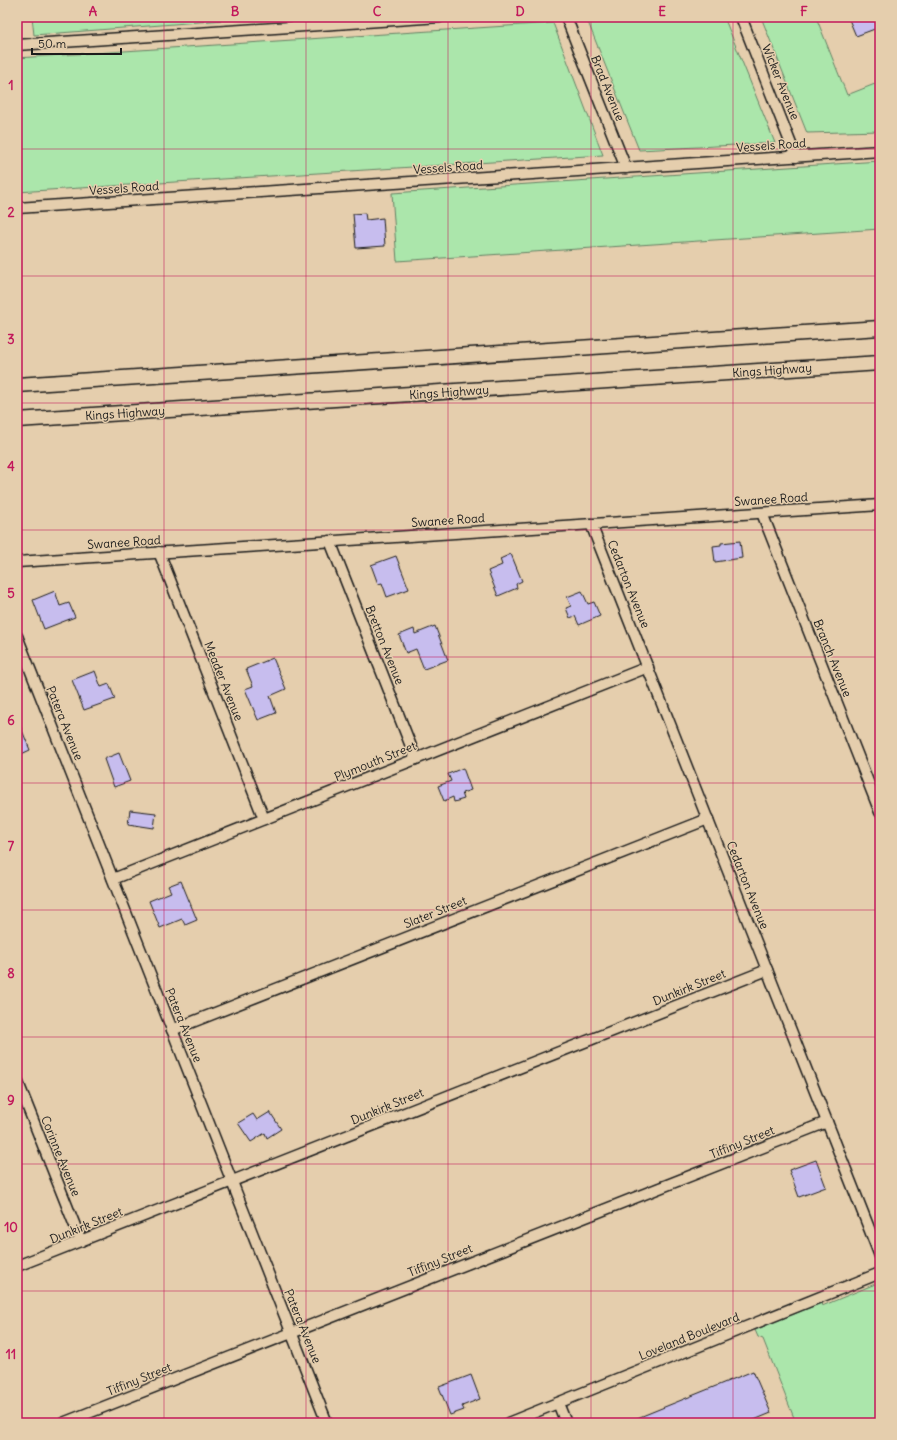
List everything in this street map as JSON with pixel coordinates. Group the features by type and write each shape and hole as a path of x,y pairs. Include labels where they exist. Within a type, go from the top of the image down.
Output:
{"main road":[{"path":"17,385 880,328"},
{"name":"Kings Highway","path":"17,420 880,363"}],"street":[{"path":"17,45 440,17"},
{"name":"Brad Avenue","path":"566,17 626,168"},
{"name":"Wicker Avenue","path":"741,17 796,157"},
{"name":"Vessels Road","path":"17,208 880,151"},
{"name":"Swanee Road","path":"17,562 880,505"},
{"name":"Branch Avenue","path":"762,513 880,812"},
{"name":"Cedarton Avenue","path":"591,524 880,1256"},
{"name":"Bretton Avenue","path":"330,541 416,759"},
{"name":"Meader Avenue","path":"159,552 264,819"},
{"name":"Patera Avenue","path":"17,636 327,1423"},
{"name":"Plymouth Street","path":"113,879 648,667"},
{"name":"Slater Street","path":"172,1030 708,819"},
{"name":"Dunkirk Street","path":"17,1266 767,970"},
{"name":"Corinne Avenue","path":"17,1080 81,1241"},
{"name":"Tiffiny Street","path":"63,1423 827,1122"},
{"name":"Loveland Boulevard","path":"508,1423 880,1273"},
{"path":"558,1402 566,1423"}],"green space":[{"path":"32,17 250,17 250,18 34,35"},
{"path":"586,17 724,17 775,143 639,150"},
{"path":"761,17 816,17 847,95 880,82 880,131 807,133"},
{"path":"553,23 603,155 17,192 17,58"},
{"path":"880,161 880,229 397,261 392,193"},
{"path":"880,1282 880,1423 796,1423 763,1339 758,1337 755,1330 821,1303 822,1306"}],"building":[{"path":"848,17 880,17 880,27 856,36"},
{"path":"365,213 366,220 383,218 385,246 356,248 353,214"},
{"path":"740,541 742,558 715,562 713,546 721,545 721,543"},
{"path":"511,554 522,581 516,584 517,588 498,596 488,571 502,565 500,559"},
{"path":"396,556 409,589 387,597 382,583 378,584 371,565"},
{"path":"55,591 60,606 69,603 75,617 44,629 33,600"},
{"path":"582,591 588,604 594,602 600,616 579,625 575,616 570,618 566,608 571,606 567,597"},
{"path":"435,626 448,660 424,669 416,649 406,653 399,635 414,629 415,634"},
{"path":"273,658 286,689 270,696 276,713 258,720 245,689 253,686 246,669"},
{"path":"95,671 101,687 109,684 115,699 84,710 72,680"},
{"path":"17,718 30,750 17,756"},
{"path":"119,753 130,781 114,787 104,759"},
{"path":"463,768 471,790 462,793 464,799 454,802 453,797 444,801 438,786 451,781 448,774"},
{"path":"130,810 156,813 154,828 128,824"},
{"path":"181,881 197,920 185,925 182,919 160,928 149,901 171,892 168,886"},
{"path":"270,1112 281,1129 267,1138 265,1133 251,1142 238,1123 253,1114 257,1120"},
{"path":"816,1160 826,1187 799,1197 789,1170"},
{"path":"753,1371 771,1413 747,1423 625,1423"},
{"path":"471,1375 480,1399 462,1406 464,1410 450,1415 439,1387"}]}
